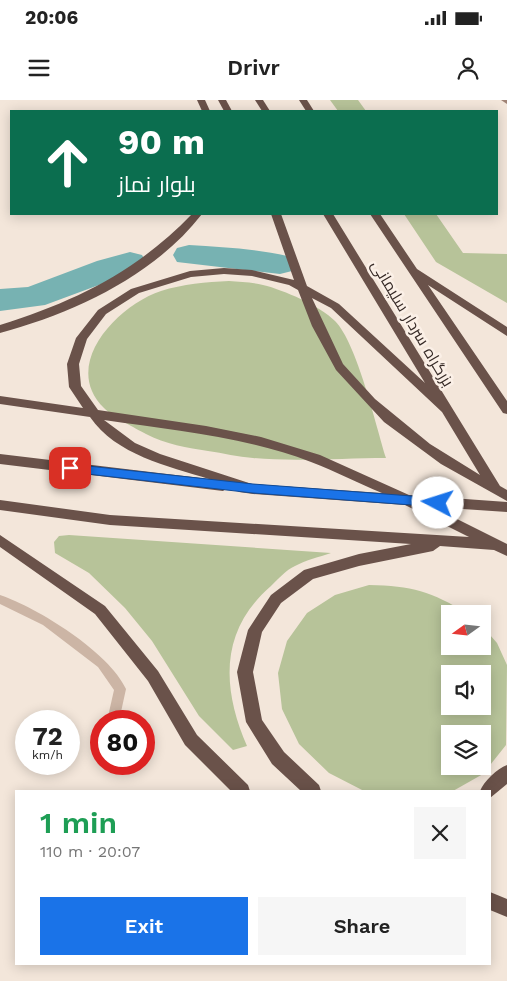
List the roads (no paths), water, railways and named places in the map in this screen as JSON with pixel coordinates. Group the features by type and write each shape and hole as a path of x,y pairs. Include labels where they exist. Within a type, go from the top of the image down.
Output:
{"highway":[{"path":"0,329 79,301 123,279 157,255 195,215"},
{"path":"276,215 312,315 337,363 372,405 417,442 471,478 507,496"},
{"name":"بزرگراه سردار سلیمانی","path":"329,215 471,449"},
{"name":"بزرگراه سردار سلیمانی","path":"377,215 409,267 507,410"},
{"path":"409,267 507,332"},
{"path":"253,489 156,457 131,446 101,424 75,387 73,364 82,338 102,312 135,290 190,274 224,271 252,273 293,283 335,306 445,409"},
{"path":"0,400 206,430 261,442 315,458 388,490 507,548"},
{"path":"471,449 507,508"},
{"path":"0,459 122,475 253,489 507,508"},
{"path":"0,506 110,520 452,541 507,548"},
{"path":"0,540 100,610 153,676 191,740 241,790"},
{"path":"312,790 278,758 254,722 245,672 255,630 276,599 309,574 359,560 452,541"},
{"path":"489,790 507,773"},
{"path":"491,901 507,908"}],"lane":[{"path":"0,600 47,622 102,664 120,689 115,710"}],"waterway":[{"path":"189,255 232,257 280,264"},
{"path":"0,300 33,297 130,262"}]}
